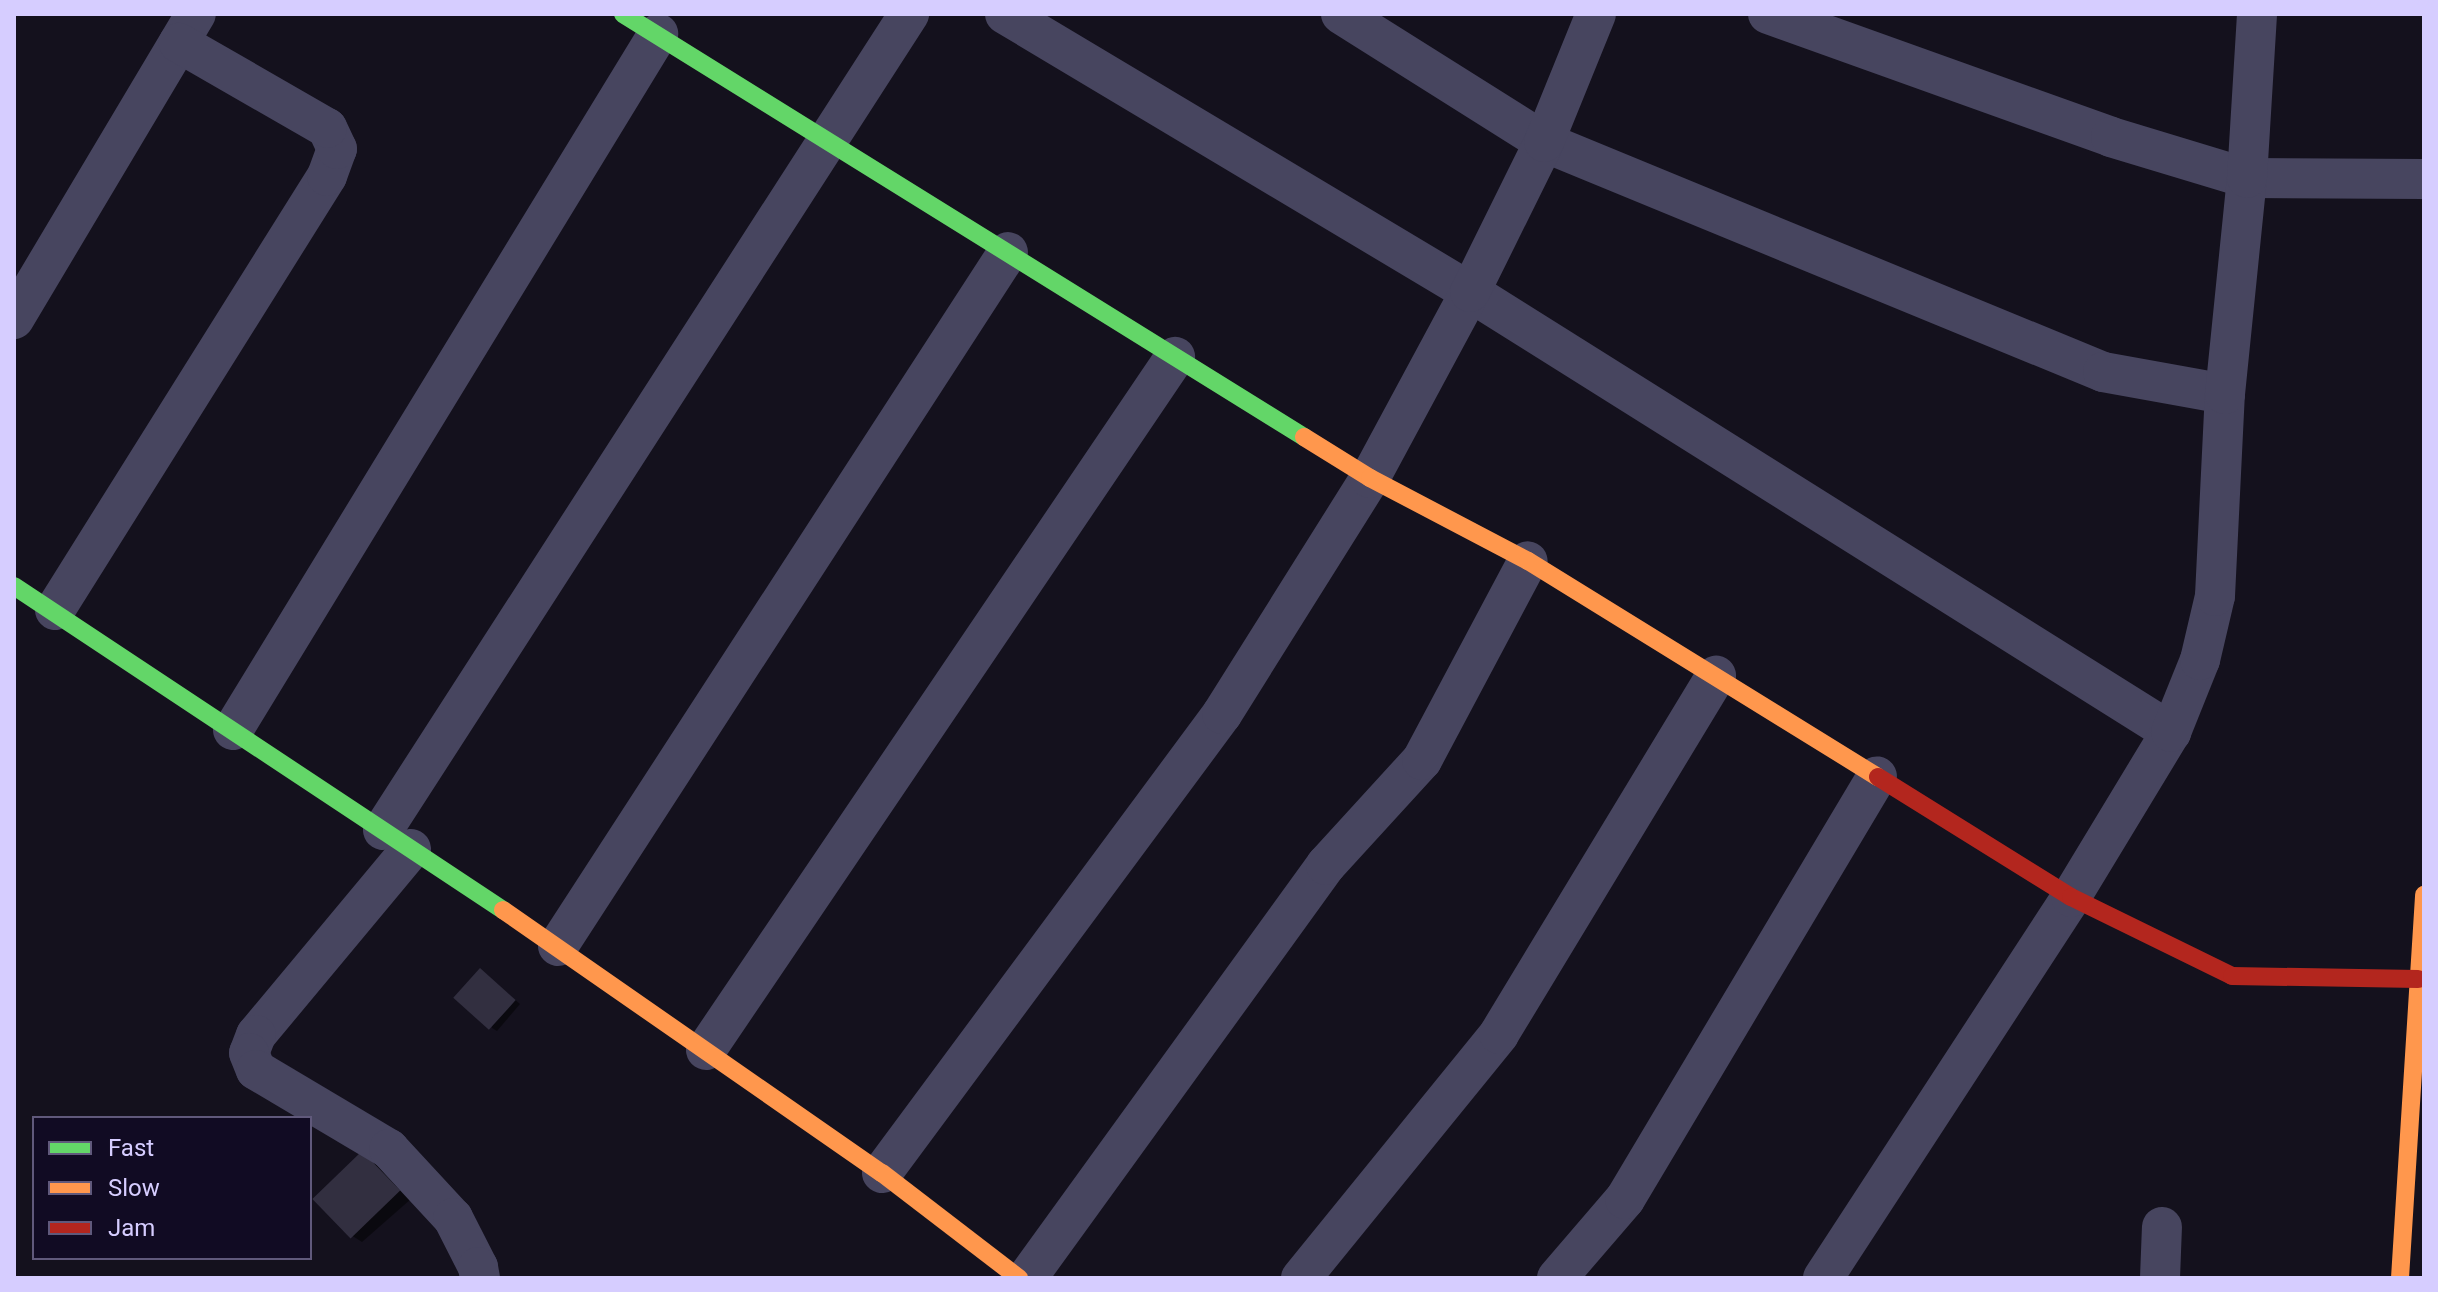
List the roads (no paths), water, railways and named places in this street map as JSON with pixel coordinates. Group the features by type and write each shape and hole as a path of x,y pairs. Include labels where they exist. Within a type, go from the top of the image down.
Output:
{"street":[{"path":"623,14 1370,478 1528,561 2071,897 2232,976 2418,979"},
{"path":"483,1274 453,1218 389,1149 256,1070 249,1053 256,1035 397,839 909,14"},
{"path":"1005,14 1470,292 2171,732"},
{"path":"1341,14 1544,142 2103,372 2225,394"},
{"path":"882,1173 1222,714 1370,478 1470,292 1544,142 1596,14"},
{"path":"1768,14 2111,137 2247,178 2424,179"},
{"path":"1823,1278 2071,897 2171,732 2210,629 2225,394 2247,178 2257,14"},
{"path":"14,319 188,28 327,128 337,149 327,176 55,610"},
{"path":"233,730 658,34"},
{"path":"558,946 1008,252"},
{"path":"706,1050 1175,357"},
{"path":"1027,1278 1326,865 1422,760 1528,561"},
{"path":"14,586 55,610 558,946 882,1173 1019,1278"},
{"path":"1301,1278 1499,1034 1716,675"},
{"path":"1557,1278 1625,1199 1877,776"},
{"path":"2400,1278 2424,895"},
{"path":"2160,1278 2162,1227"}]}
